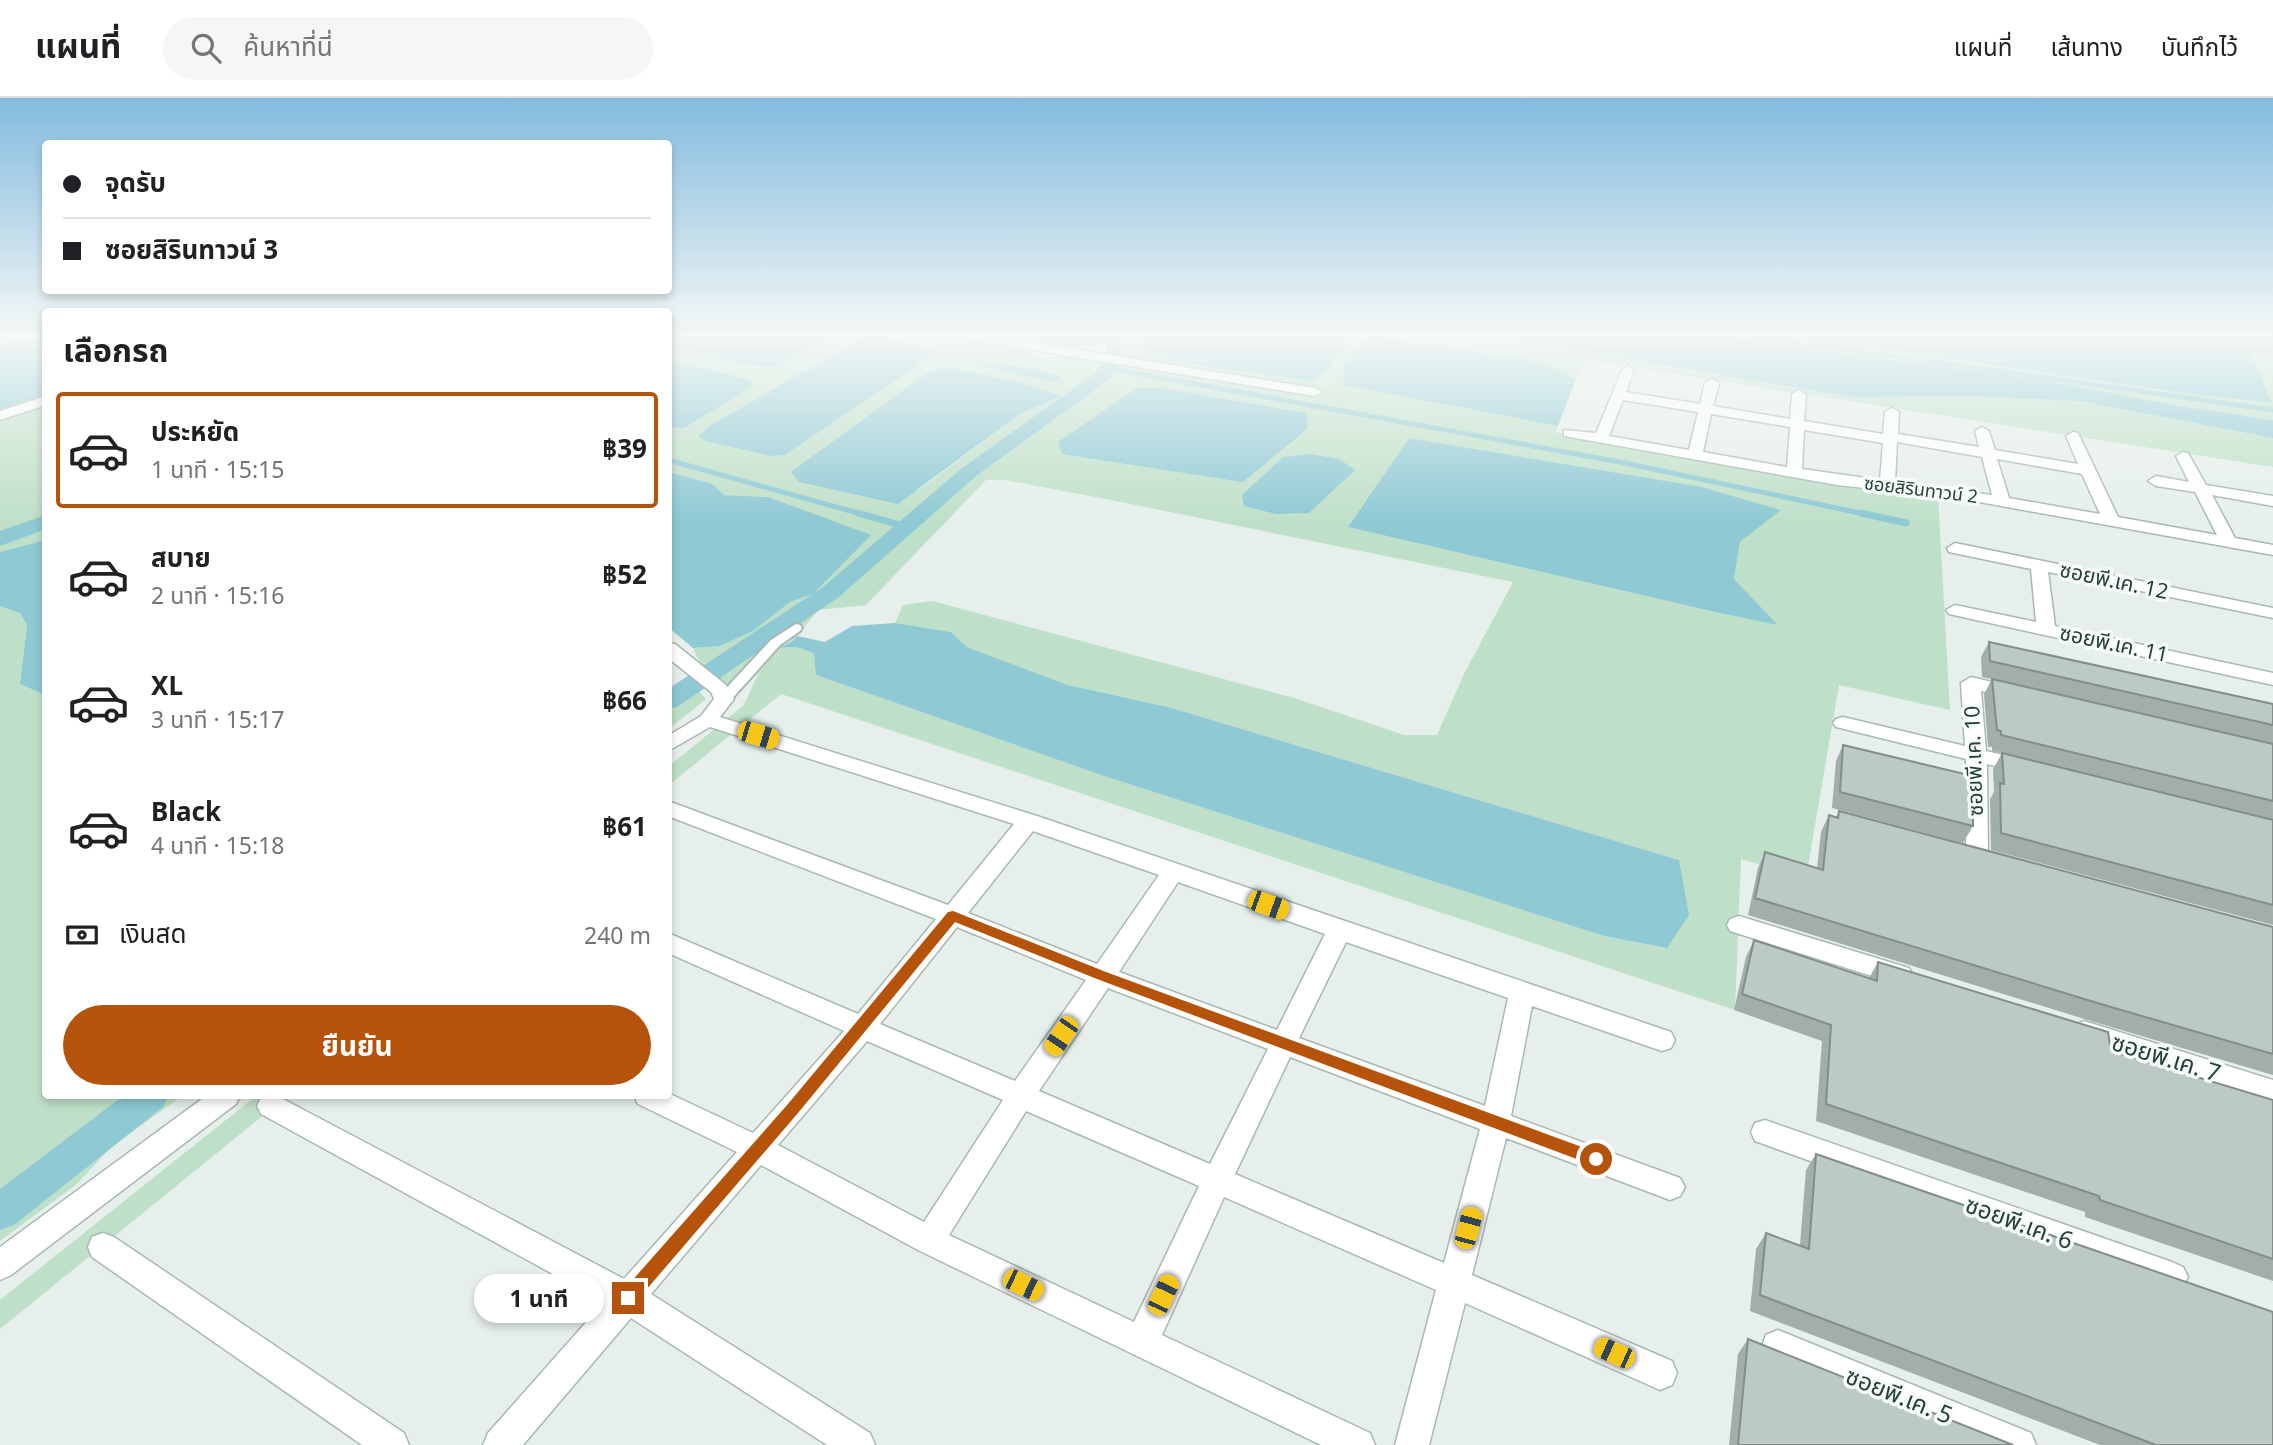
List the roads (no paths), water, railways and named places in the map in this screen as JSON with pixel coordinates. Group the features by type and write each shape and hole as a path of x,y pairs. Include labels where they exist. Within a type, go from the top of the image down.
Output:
{"street":[{"path":"1601,439 1618,397"},
{"path":"1630,397 2088,470"},
{"path":"1696,456 1709,397"},
{"path":"1794,473 1799,397"},
{"path":"0,416 42,401"},
{"path":"1887,486 1892,412"},
{"path":"1982,431 2002,501"},
{"name":"ซอยสิรินทาวน์ 2","path":"1569,433 1794,473 1887,486 1926,488 2273,550"},
{"path":"2073,436 2111,520"},
{"path":"2183,456 2229,542"},
{"path":"2156,481 2273,501"},
{"name":"ซอยพี.เค. 12","path":"1955,548 2273,613"},
{"path":"2039,565 2046,629"},
{"name":"ซอยพี.เค. 11","path":"1955,610 2273,679"},
{"path":"672,651 722,694 708,720 672,742"},
{"name":"ซอยพี.เค. 10","path":"1977,856 1976,755 1971,683 2036,698"},
{"path":"708,720 1030,821 1662,1040"},
{"path":"1843,723 2044,772"},
{"path":"672,810 953,916 1102,976 1670,1187"},
{"path":"500,1445 862,1028 1030,821"},
{"path":"1951,849 2004,863"},
{"path":"929,1240 1020,1097 1174,872"},
{"path":"1739,925 1926,983"},
{"path":"1142,1341 1339,930"},
{"path":"672,944 1020,1097 1218,1178 1660,1373"},
{"path":"1412,1445 1496,1121 1522,992"},
{"name":"ซอยพี.เค. 7","path":"2059,1025 2273,1091"},
{"path":"0,1265 222,1099"},
{"path":"654,1099 759,1149 929,1240 1358,1445"},
{"path":"271,1106 628,1298 858,1445"},
{"name":"ซอยพี.เค. 6","path":"1765,1132 2195,1286"},
{"path":"103,1247 392,1445"},
{"name":"ซอยพี.เค. 5","path":"1778,1346 2019,1445"}],"lane":[{"path":"722,694 741,684 777,640 796,628"}],"water":[{"path":"0,397 40,397 0,411"},
{"path":"672,397 735,397 684,428 672,427"},
{"path":"760,397 871,397 785,455 772,456 706,441 698,436 711,425"},
{"path":"894,397 1060,397 1021,413 898,504 799,482 791,472"},
{"path":"1124,397 1213,397 1307,413 1307,429 1243,482 1062,454 1058,442"},
{"path":"1406,397 1569,397 1558,426"},
{"path":"1989,397 2132,397 2273,420 2273,438 2079,401"},
{"path":"2218,397 2269,397 2271,402"},
{"path":"1409,438 1702,487 1781,510 1740,542 1734,579 1778,625 1348,527"},
{"path":"1310,454 1339,459 1355,470 1309,513 1276,514 1244,506 1242,495 1283,457"},
{"path":"672,473 713,484 724,495 768,497 871,535 813,594 790,602 753,631 720,646 693,648 672,630"},
{"path":"42,541 42,694 20,684 27,625 20,613 0,606 0,552"},
{"path":"895,623 951,632 967,647 1068,685 1172,708 1679,860 1689,915 1667,948 1604,936 1104,776 816,675 814,653 796,647 778,648 797,636 825,642 852,626"}],"waterway":[{"path":"672,698 831,592 969,472 1073,397"},
{"path":"1265,397 1625,463 1869,515"},
{"path":"2180,397 2273,410"},
{"path":"672,461 865,515"},
{"path":"858,513 865,515"},
{"path":"1861,513 1906,523"},
{"path":"865,515 907,527"},
{"path":"0,539 42,523"},
{"path":"0,1212 146,1099"}]}
